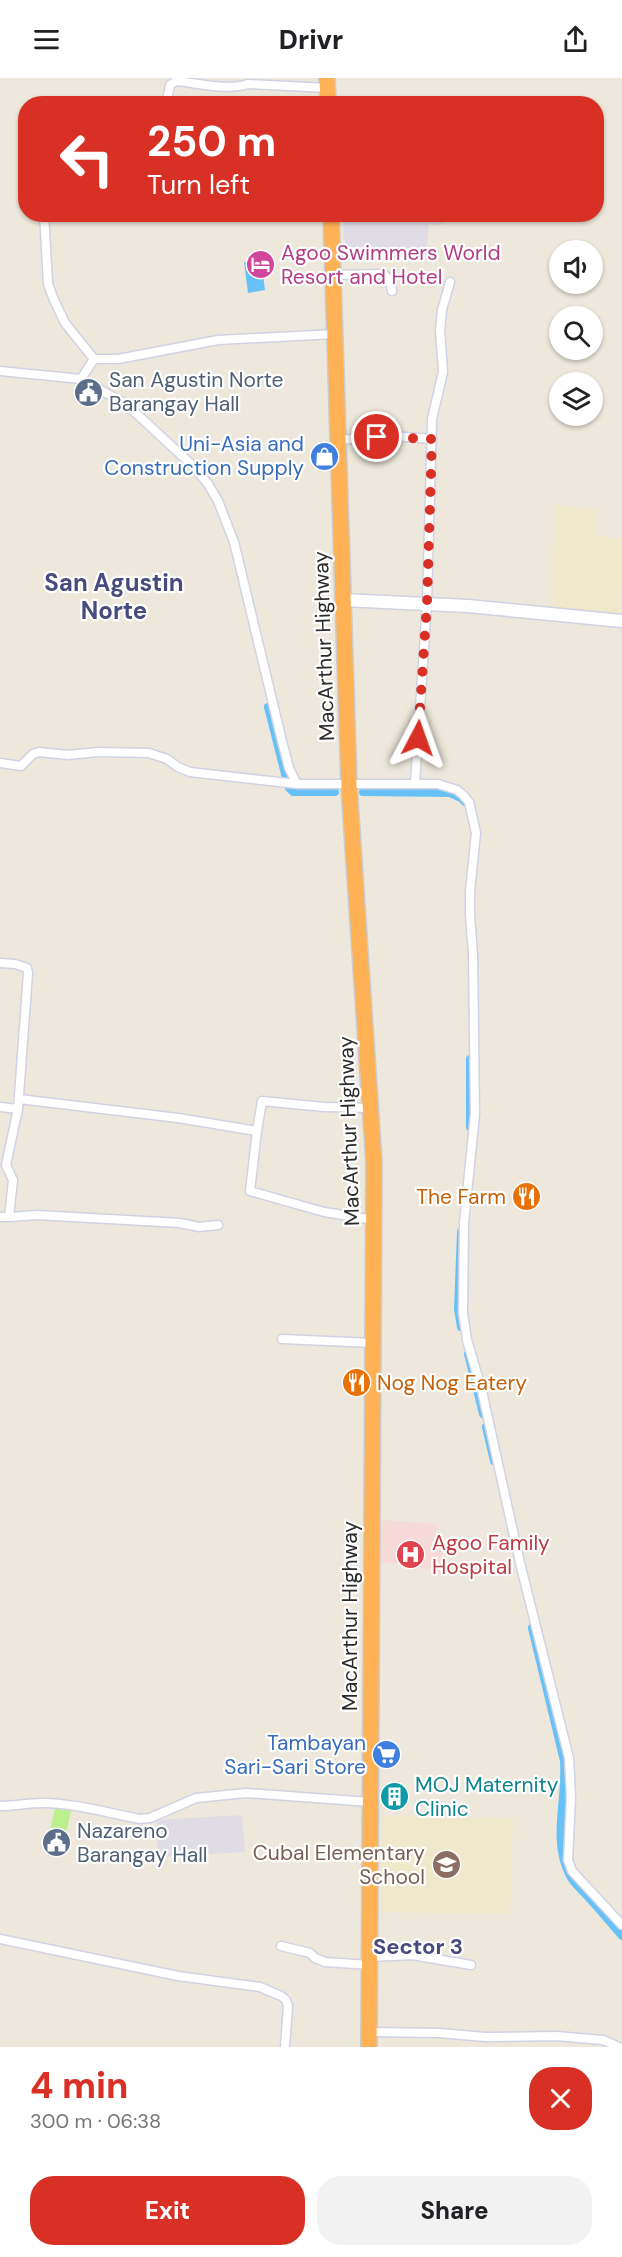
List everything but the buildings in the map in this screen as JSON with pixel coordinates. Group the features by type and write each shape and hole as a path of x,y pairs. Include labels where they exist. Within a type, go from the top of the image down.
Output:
{"highway":[{"name":"MacArthur Highway","path":"332,222 349,786 374,1163 369,2040"}],"street":[{"path":"168,96 170,85 176,81 328,90"},
{"path":"45,222 48,284 65,323 94,359"},
{"path":"333,275 383,274 390,280 392,291"},
{"path":"415,783 427,603 432,419 443,372 440,330 442,310 450,282"},
{"path":"94,359 118,359 218,340 335,334"},
{"path":"81,380 94,359"},
{"path":"0,371 81,380 122,402 194,467 208,484 218,501 234,542 289,768 297,784"},
{"path":"338,440 393,436 432,439"},
{"path":"343,600 515,609 622,621"},
{"path":"0,763 21,766 29,756 39,752 68,755 98,752 149,753 167,759 190,772 297,784 349,786 415,783 449,787 463,795 469,802 476,832 470,891 475,1114 464,1223 463,1313 467,1340 484,1401 520,1563 568,1758 571,1797 568,1860 572,1871 622,1925"},
{"path":"0,963 23,966 27,968 28,973 18,1109 6,1165 13,1180 4,1217 37,1215 180,1222 198,1227 218,1225"},
{"path":"19,1099 167,1117 257,1131"},
{"path":"372,1108 324,1107 262,1101 250,1191 324,1212 374,1220"},
{"path":"0,1107 18,1109"},
{"path":"282,1339 373,1343"},
{"path":"0,1806 50,1804 140,1819 150,1818 196,1798 246,1793 370,1802"},
{"path":"0,1939 178,1976 240,1984 272,1991 286,2000 288,2006 285,2047"},
{"path":"282,1946 310,1953 325,1962 370,1961 412,1955 471,1965"},
{"path":"369,2040 439,2033 485,2037 556,2036 603,2040 619,2047"}],"shaded area":[{"path":"343,222 442,222 442,225 429,224 427,249 344,247"},
{"path":"554,505 595,509 598,536 622,539 621,620 551,613"},
{"name":"Agoo Family Hospital","path":"382,1520 437,1524 435,1546 443,1547 441,1576 431,1576 432,1569 379,1562"},
{"path":"242,1815 245,1852 158,1857 156,1820"},
{"name":"Cubal Elementary School","path":"381,1816 513,1818 510,1914 381,1912"}],"green space":[{"path":"55,1808 71,1811 65,1838 49,1835"}],"water":[{"path":"261,260 265,290 248,293 244,262"}],"waterway":[{"path":"268,707 286,778"},
{"path":"289,788 293,792 335,792"},
{"path":"363,792 450,793 465,802"},
{"path":"470,1059 470,1127"},
{"path":"461,1232 458,1309 461,1327"},
{"path":"468,1354 483,1414"},
{"path":"486,1427 494,1461"},
{"path":"532,1628 564,1761 561,1819 561,1848 564,1862 574,1882 622,1936"}],"place":[{"name":"Agoo Swimmers World Resort and Hotel","path":"260,265"},
{"name":"San Agustin Norte Barangay Hall","path":"88,392"},
{"name":"Uni-Asia and Construction Supply","path":"325,456"},
{"name":"The Farm","path":"527,1197"},
{"name":"Nog Nog Eatery","path":"356,1383"},
{"name":"Agoo Family Hospital","path":"411,1555"},
{"name":"Tambayan Sari-Sari Store","path":"387,1755"},
{"name":"MOJ Maternity Clinic","path":"394,1797"},
{"name":"Nazareno Barangay Hall","path":"56,1843"},
{"name":"Cubal Elementary School","path":"446,1865"}],"district":[{"name":"San Agustin Norte","path":"114,597"},
{"name":"Sector 3","path":"418,1946"}],"route":[{"path":"377,437 432,439 427,603 418,738"}]}
